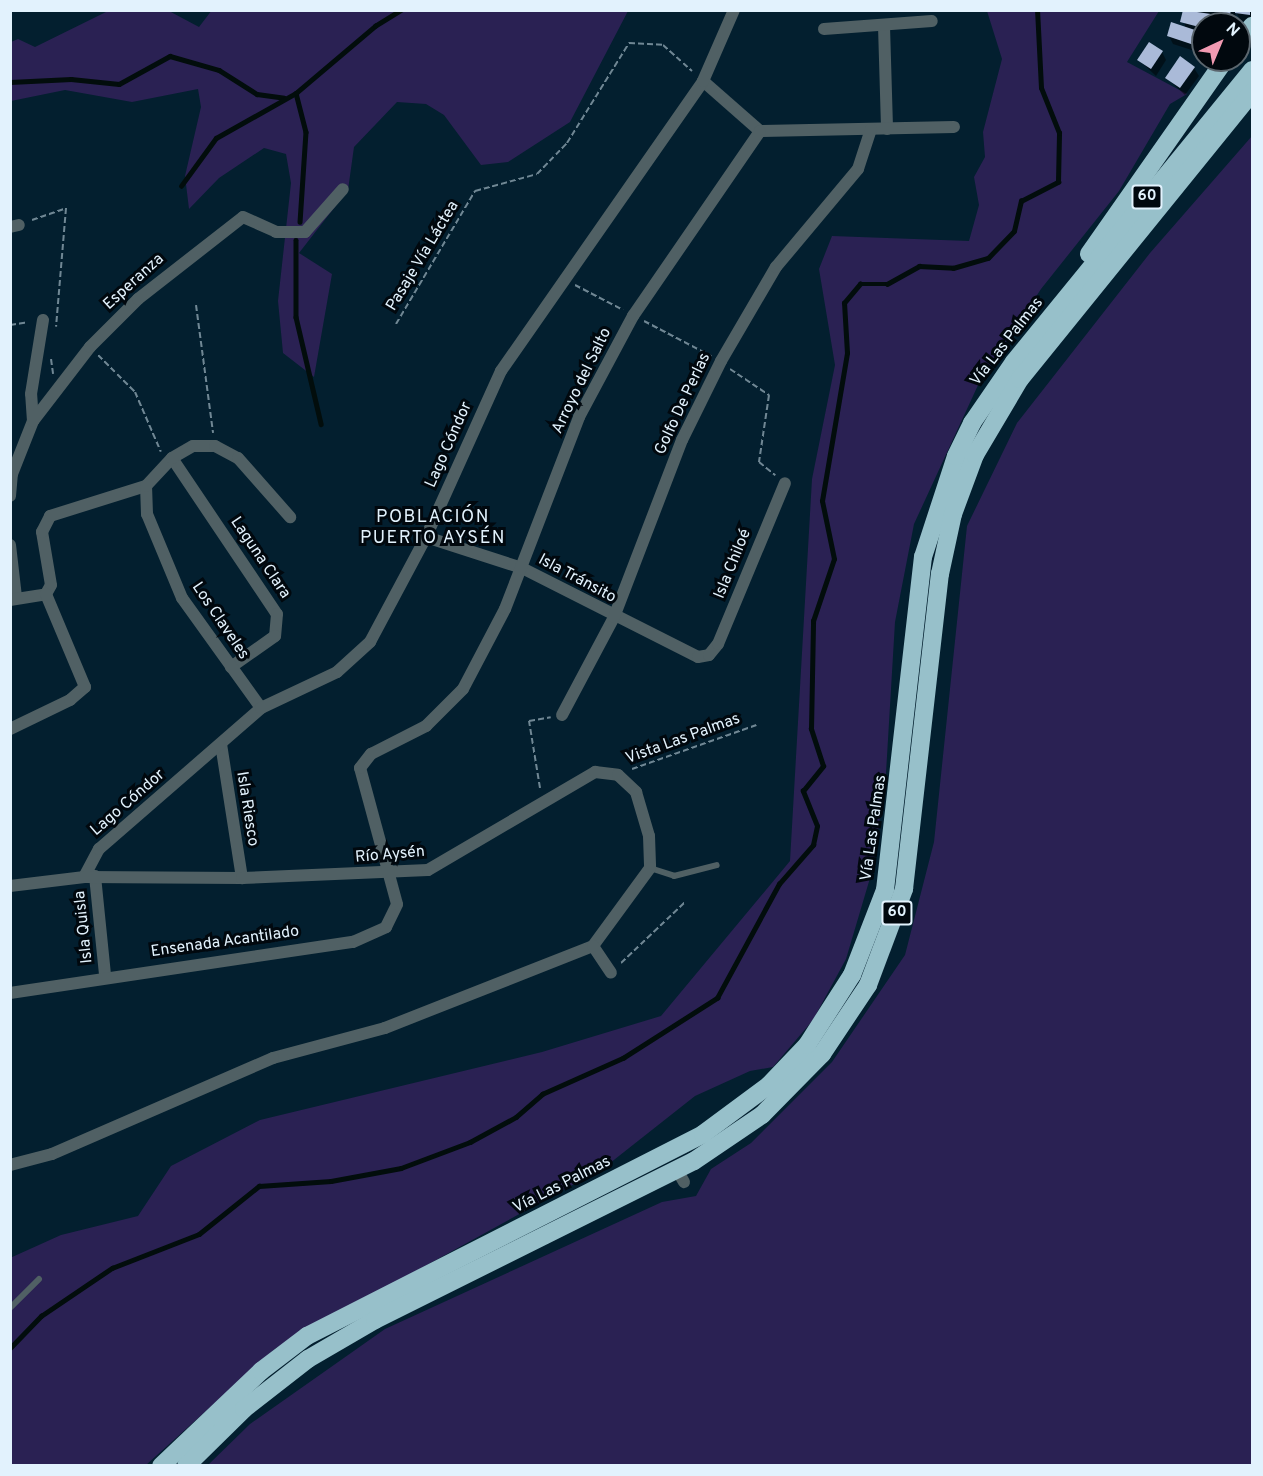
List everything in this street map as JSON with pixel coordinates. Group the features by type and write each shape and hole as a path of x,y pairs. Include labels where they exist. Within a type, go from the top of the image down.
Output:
{"highway":[{"name":"Vía Las Palmas","path":"161,1466 261,1371 307,1336 703,1134 769,1085 807,1046 852,975 885,891 923,557 943,489 972,423 1043,327 1252,70"},
{"path":"1043,327 1217,72"},
{"name":"Vía Las Palmas","path":"186,1466 280,1378 347,1335 681,1176 783,1096 833,1040 868,985 890,936 909,866 940,574 953,513 975,455 1020,379 1252,93"}],"street":[{"name":"Lago Cóndor","path":"90,876 99,849 261,708 358,656 426,537 501,371 703,81 734,10"},
{"path":"824,29 932,21"},
{"path":"884,26 887,129"},
{"path":"703,81 760,131 954,127"},
{"name":"Golfo De Perlas","path":"562,715 614,617 682,440 721,361 776,267 858,169 870,129"},
{"name":"Arroyo del Salto","path":"390,874 360,768 371,754 426,726 463,689 522,568 579,417 633,316 760,131"},
{"name":"Esperanza","path":"10,496 12,474 33,421 55,389 90,347 229,224 243,217 276,232 305,232 343,189"},
{"path":"33,421 31,394 43,320"},
{"path":"10,729 70,700 85,687 46,594 52,574 44,522 146,486 169,460 193,446 215,446 238,458 290,517"},
{"name":"Laguna Clara","path":"169,460 277,614 275,636 231,668"},
{"name":"Isla Chiloé","path":"709,655 784,483"},
{"name":"Los Claveles","path":"146,486 147,514 182,598 261,708"},
{"name":"Isla Tránsito","path":"426,537 522,568 614,617 698,657 709,655"},
{"path":"10,545 13,598 46,594"},
{"name":"Isla Riesco","path":"221,744 242,878"},
{"name":"Río Aysén","path":"10,886 90,876 242,878 390,874 428,870 454,859 542,800 595,772 618,775"},
{"path":"10,1165 52,1154 273,1058 385,1028 593,946 650,868 649,836 636,792 618,775"},
{"name":"Ensenada Acantilado","path":"10,993 105,975 375,935 394,917 390,874"},
{"name":"Isla Quisla","path":"90,876 105,975"},
{"path":"593,946 610,973"}],"lane":[{"path":"650,868 674,876 717,865"},
{"path":"10,1308 39,1279"}],"path":[{"name":"Pasaje Vía Láctea","path":"396,324 475,191 537,174 567,143 629,43 663,45 703,81"},
{"path":"15,226 66,208 55,332"},
{"path":"196,305 215,446"},
{"path":"10,325 43,320"},
{"path":"90,347 135,392 169,460"},
{"path":"50,355 55,389"},
{"path":"721,361 769,395 759,462 784,483"},
{"path":"542,800 529,721 562,715"},
{"name":"Vista Las Palmas","path":"618,775 756,725"},
{"path":"610,973 686,901"}],"shaded area":[{"path":"212,10 628,11 570,122 508,162 481,165 444,115 426,104 397,102 354,147 348,190 299,253 332,274 314,377 283,353 278,301 291,183 286,154 264,148 219,178 189,209 185,176 201,107 198,89 132,102 65,90 11,101 11,42 18,39 35,47 108,11 169,11 199,27"},
{"path":"987,11 1159,11 1127,62 1187,94 1170,104 1119,191 1041,289 979,383 914,524 895,622 886,773 873,868 846,959 813,1020 773,1067 750,1071 695,1096 605,1167 276,1348 146,1465 11,1465 10,1258 61,1235 138,1216 171,1166 260,1120 542,1052 661,1016 790,861 812,479 835,365 819,269 832,236 969,241 979,205 974,177 985,157 983,132 1002,59"},
{"path":"1252,136 1252,1465 208,1465 250,1424 385,1329 662,1202 696,1196 711,1169 751,1143 832,1062 905,955 934,842 967,526 1017,423 1150,253"}],"building":[{"path":"1183,10 1197,12 1191,12 1191,25 1180,22"},
{"path":"1213,10 1231,10 1231,12"},
{"path":"1235,10 1250,10 1250,12 1235,12"},
{"path":"1171,22 1191,29 1191,44 1167,36"},
{"path":"1149,42 1163,51 1151,69 1137,60"},
{"path":"1180,56 1191,64 1191,72 1180,88 1165,78"}],"waterway":[{"path":"181,186 216,138 296,93 375,26 401,10"},
{"path":"10,1348 41,1316 112,1268 199,1234 259,1186 331,1181 401,1168 470,1142 516,1117 542,1094 623,1058 717,998 779,884 813,845 817,826 803,791 823,766 811,729 813,621 834,559 822,501 847,353 844,303 860,284 887,284 919,266 953,268 988,258 1014,231 1021,201 1058,182 1059,133 1041,88 1037,10"},
{"path":"10,82 71,79 119,84 170,56 219,70 257,94 284,98"},
{"path":"296,93 306,132 300,222"},
{"path":"296,240 296,317 321,424"}],"district":[{"name":"POBLACIÓN PUERTO AYSÉN","path":"433,529"}]}
